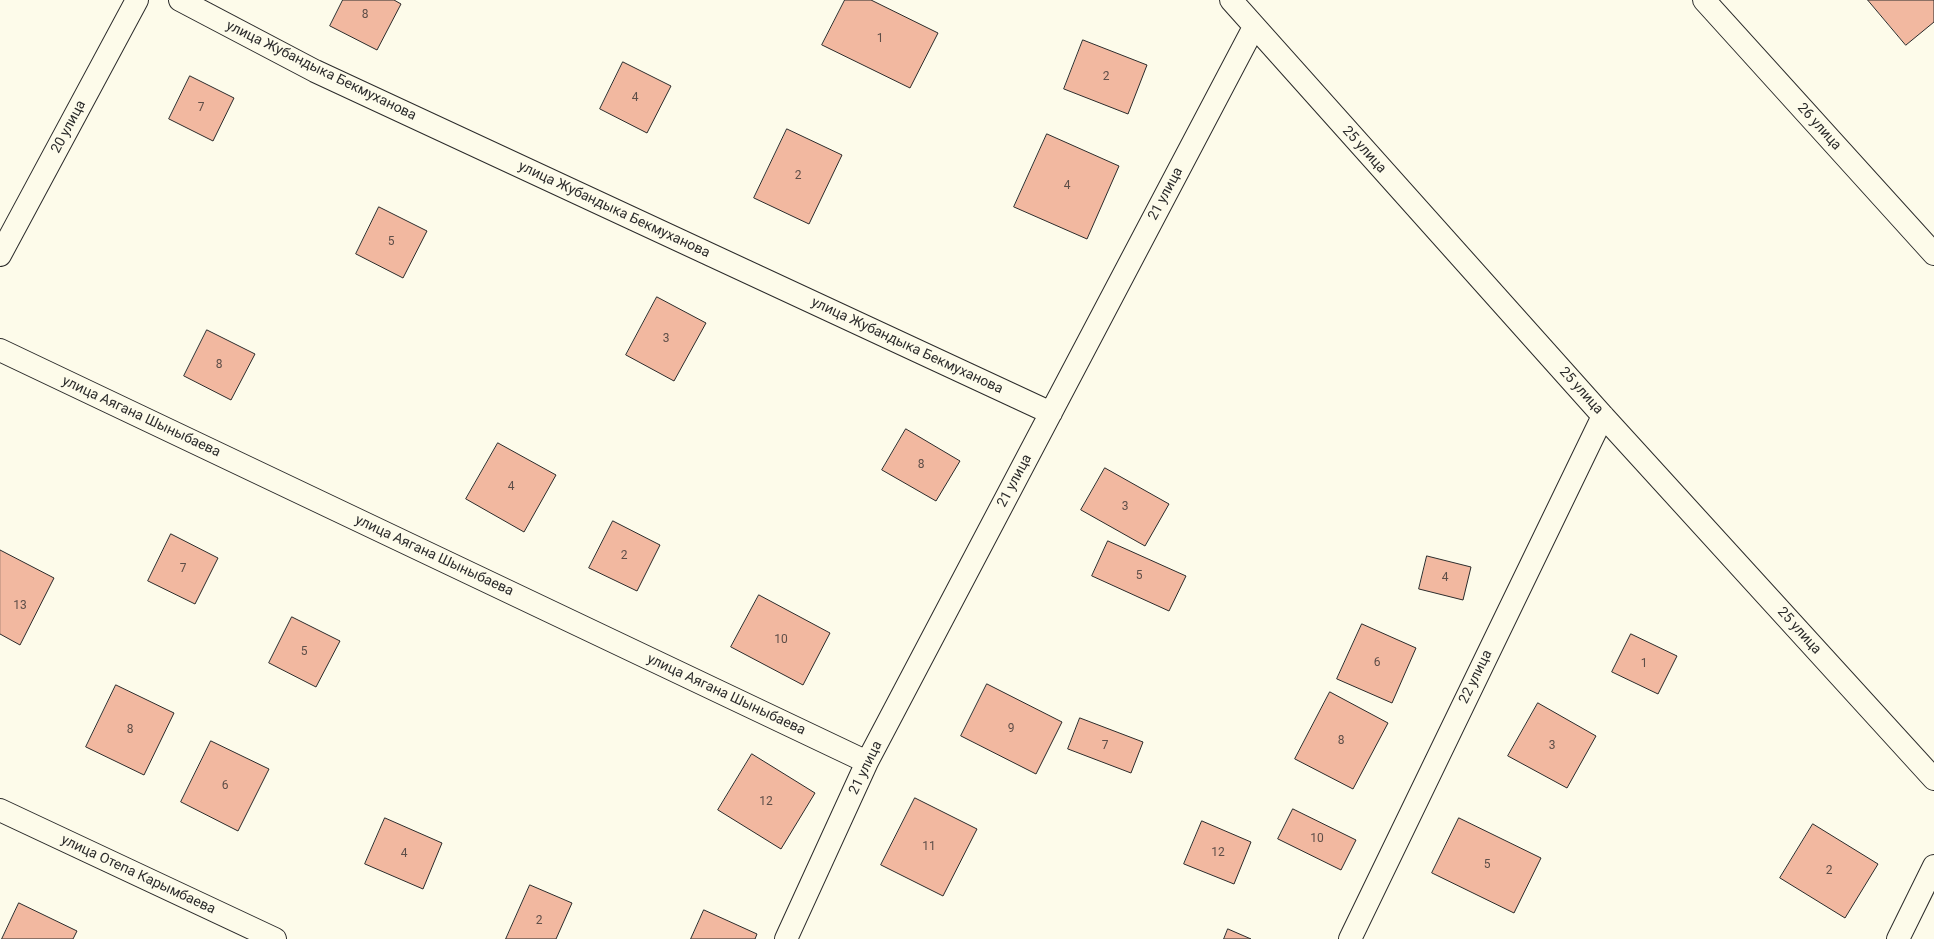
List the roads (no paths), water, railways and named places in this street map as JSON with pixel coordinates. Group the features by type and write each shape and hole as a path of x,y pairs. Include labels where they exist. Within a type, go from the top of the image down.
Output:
{"street":[{"name":"20 улица","path":"0,255 137,0"},
{"name":"улица Жубандыка Бекмуханова","path":"180,0 315,71 1051,413"},
{"name":"25 улица","path":"1231,0 1603,416 1934,779"},
{"name":"26 улица","path":"1704,0 1934,254"},
{"name":"21 улица","path":"786,939 867,762 1254,27"},
{"name":"улица Аягана Шыныбаева","path":"0,350 867,762"},
{"name":"22 улица","path":"1350,939 1603,416"},
{"name":"улица Отепа Карымбаева","path":"0,810 275,939"},
{"path":"1898,939 1934,866"}]}
